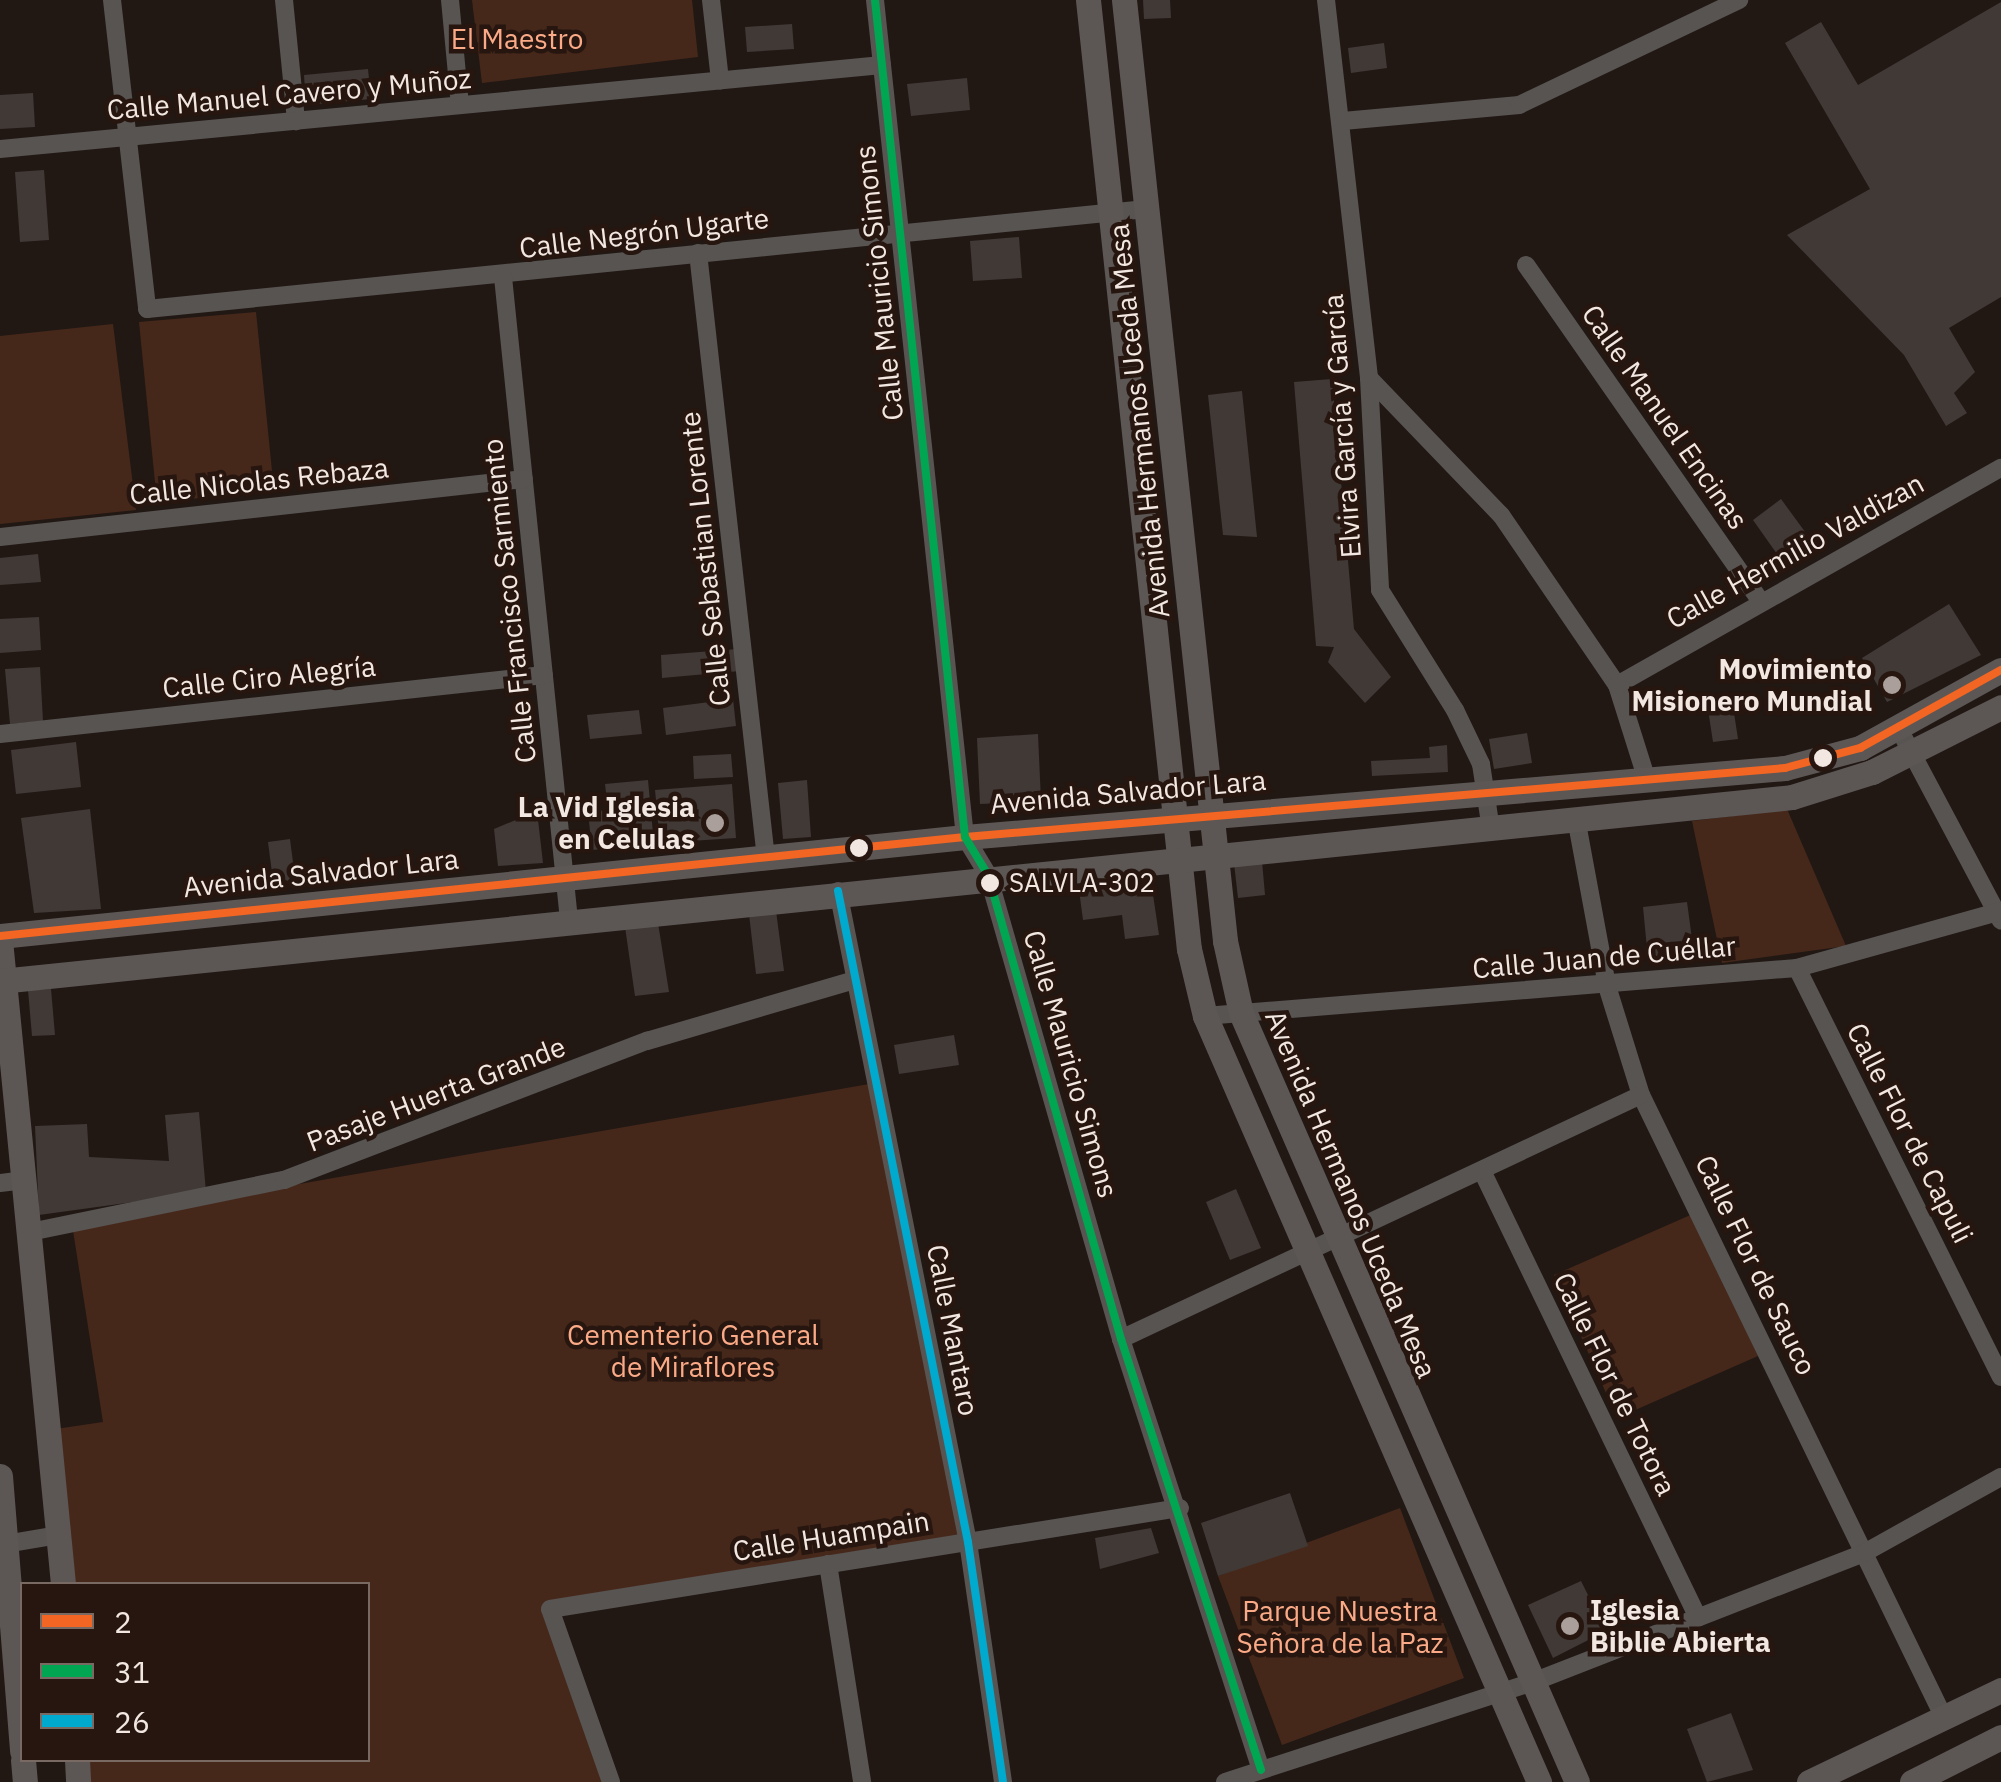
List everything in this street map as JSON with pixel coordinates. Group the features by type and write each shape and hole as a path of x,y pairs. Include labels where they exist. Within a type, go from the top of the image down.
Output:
{"street":[{"path":"112,0 127,137"},
{"path":"284,0 296,121"},
{"path":"450,0 460,105"},
{"path":"711,0 720,80"},
{"name":"Calle Mauricio Simons","path":"875,0 903,233 964,837 988,875 1121,1339 1180,1508 1262,1770"},
{"name":"Avenida Hermanos Uceda Mesa","path":"1088,0 1114,212 1180,856 1205,1016 1304,1255 1539,1782"},
{"name":"Avenida Hermanos Uceda Mesa","path":"1124,0 1216,853 1241,1014 1334,1241 1577,1782"},
{"name":"Elvira García y García","path":"1326,0 1343,120 1369,378 1380,590 1455,710 1485,792 1490,822"},
{"path":"1343,120 1519,105 1739,0"},
{"name":"Calle Manuel Cavero y Muñoz","path":"0,149 882,65"},
{"name":"Calle Negrón Ugarte","path":"127,137 147,309 503,277 698,253 1146,209"},
{"name":"Calle Sebastian Lorente","path":"698,253 766,858"},
{"name":"Calle Manuel Encinas","path":"1526,265 1760,600"},
{"name":"Calle Francisco Sarmiento","path":"503,277 569,920"},
{"path":"1369,378 1501,515 1617,685 1647,780"},
{"name":"Calle Hermilio Valdizan","path":"1617,685 1760,600 2001,468"},
{"name":"Calle Nicolas Rebaza","path":"0,538 524,479"},
{"path":"1150,564 1184,560"},
{"name":"Avenida Salvador Lara","path":"0,938 964,837 1785,768 1898,729 2001,670"},
{"name":"Calle Ciro Alegría","path":"0,734 544,675"},
{"path":"2,981 1490,822 1576,818 1792,797 1913,754 2001,707"},
{"path":"1898,729 2000,915"},
{"name":"Calle Flor de Sauco","path":"1576,818 1606,986 1641,1095 1944,1718"},
{"name":"Calle Mantaro","path":"838,892 968,1542 1003,1782"},
{"path":"255,911 261,956"},
{"name":"Calle Juan de Cuéllar","path":"1205,1016 1797,968 2000,915"},
{"path":"0,938 11,1182 30,1232 62,1582"},
{"name":"Calle Flor de Capuli","path":"1797,968 2001,1376"},
{"name":"Pasaje Huerta Grande","path":"30,1232 284,1180 648,1042 854,980"},
{"path":"1121,1339 1483,1173 1641,1095"},
{"name":"Calle Flor de Totora","path":"1483,1173 1698,1618"},
{"path":"0,1476 20,1729"},
{"path":"1225,1782 1533,1682 1866,1552 2001,1477"},
{"name":"Calle Huampain","path":"611,1782 550,1608 1180,1508"},
{"path":"3,1545 58,1536"},
{"path":"828,1564 862,1782"},
{"path":"1825,1779 2001,1690"},
{"path":"1912,1782 2001,1736"}],"green space":[{"name":"El Maestro","path":"472,0 692,0 698,57 482,83"},
{"path":"256,312 274,491 157,502 139,322"},
{"path":"113,324 136,510 0,524 0,336"},
{"path":"1787,809 1846,946 1722,963 1692,821"},
{"name":"Cementerio General de Miraflores","path":"875,1083 968,1542 551,1609 611,1782 87,1782 85,1762 370,1762 370,1582 66,1582 49,1430 103,1422 72,1224"},
{"path":"1695,1213 1758,1356 1617,1418 1554,1275"},
{"name":"Parque Nuestra Señora de la Paz","path":"1400,1508 1464,1678 1282,1745 1218,1576"}],"building":[{"path":"1143,0 1170,0 1171,18 1144,19"},
{"path":"2001,2 2001,297 1949,328 1975,372 1954,393 1967,413 1946,426 1904,355 1787,235 1870,189 1785,43 1821,22 1858,85"},
{"path":"792,24 794,49 747,52 745,27"},
{"path":"1384,43 1387,68 1351,73 1348,48"},
{"path":"368,69 371,99 306,105 304,75"},
{"path":"967,78 970,110 911,116 907,84"},
{"path":"33,93 35,127 0,129 0,95"},
{"path":"44,170 49,240 20,242 15,172"},
{"path":"1019,237 1022,278 973,281 970,241"},
{"path":"1332,379 1354,629 1391,677 1365,703 1328,662 1334,647 1316,646 1294,382"},
{"path":"1242,391 1257,537 1223,535 1208,395"},
{"path":"1781,499 1811,540 1782,561 1753,520"},
{"path":"38,554 41,582 0,585 0,558"},
{"path":"1949,604 1981,655 1887,702 1862,658"},
{"path":"39,617 41,650 0,653 0,619"},
{"path":"738,649 740,671 662,678 661,655"},
{"path":"40,667 43,721 10,724 5,669"},
{"path":"733,699 736,726 666,735 663,708"},
{"path":"1732,700 1738,739 1713,742 1707,703"},
{"path":"639,710 642,734 590,739 587,715"},
{"path":"1527,733 1532,763 1494,769 1489,739"},
{"path":"1038,734 1041,801 980,804 977,738"},
{"path":"76,742 81,787 16,794 11,750"},
{"path":"1447,745 1448,772 1372,776 1371,761 1430,758 1429,747"},
{"path":"731,754 733,777 694,779 693,756"},
{"path":"648,780 654,844 592,850 588,812 608,810 605,784"},
{"path":"807,780 811,837 783,839 778,783"},
{"path":"732,784 736,838 660,843 655,790"},
{"path":"90,809 101,909 34,913 21,818"},
{"path":"537,811 543,863 498,866 494,829"},
{"path":"290,839 296,886 274,888 268,842"},
{"path":"1262,861 1265,895 1238,898 1234,863"},
{"path":"1151,881 1159,935 1125,939 1122,915 1083,920 1079,890"},
{"path":"1687,902 1694,954 1648,959 1643,907"},
{"path":"776,911 784,971 756,974 749,914"},
{"path":"658,923 669,992 635,996 625,927"},
{"path":"51,989 55,1035 32,1036 28,990"},
{"path":"954,1035 959,1065 899,1074 894,1045"},
{"path":"199,1112 206,1192 39,1215 35,1126 87,1124 89,1157 169,1161 165,1115"},
{"path":"1236,1189 1261,1248 1230,1260 1206,1202"},
{"path":"1290,1493 1308,1546 1218,1576 1201,1523"},
{"path":"1151,1528 1159,1553 1100,1569 1095,1538"},
{"name":"Iglesia Biblie Abierta","path":"1581,1581 1606,1631 1553,1658 1528,1605"},
{"path":"1731,1713 1753,1770 1707,1782 1687,1729"}],"transit line":[{"name":"31","path":"875,0 965,837 988,875 1121,1339 1261,1770"},
{"name":"2","path":"0,936 965,837 1785,768 1860,748 2001,670"},
{"name":"26","path":"838,891 968,1542 1003,1782"}],"place":[{"name":"Movimiento Misionero Mundial","path":"1892,685"},
{"name":"La Vid Iglesia en Celulas","path":"715,823"},
{"name":"SALVLA-302","path":"990,883"},
{"name":"Iglesia Biblie Abierta","path":"1570,1626"}]}
